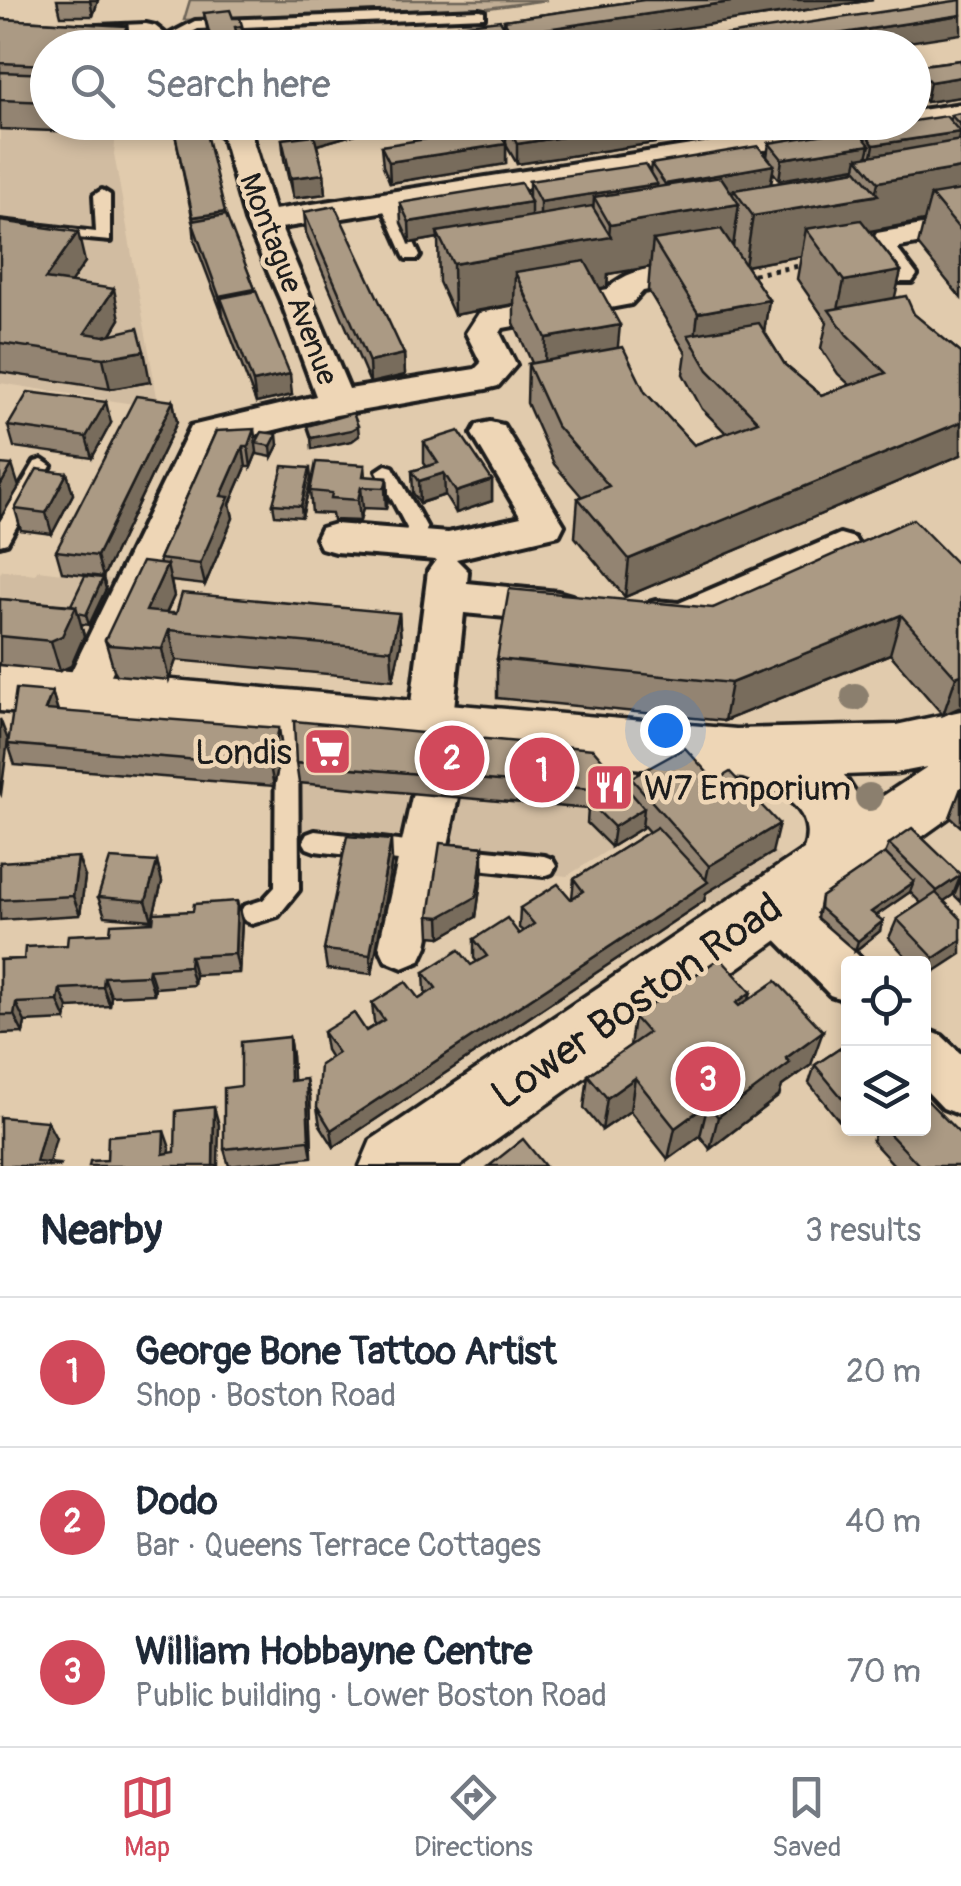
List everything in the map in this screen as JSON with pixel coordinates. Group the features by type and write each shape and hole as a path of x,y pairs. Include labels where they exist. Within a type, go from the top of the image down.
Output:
{"main road":[{"path":"0,688 287,715 437,752 736,754 896,749 961,735"},
{"path":"736,754 784,766 826,794 842,833 840,846 800,886"},
{"name":"Lower Boston Road","path":"396,1166 961,776"}],"street":[{"path":"0,38 30,37"},
{"path":"931,117 961,113"},
{"name":"Montague Avenue","path":"250,140 262,221 298,301 336,404"},
{"path":"262,221 785,140"},
{"path":"900,275 882,251 888,240 961,226"},
{"path":"82,695 204,436 336,404 486,378 499,365 482,332 492,320 613,313 632,283 672,276"},
{"path":"336,538 430,545 545,525 490,434"},
{"path":"404,946 423,854 437,752 448,596 430,545"},
{"path":"448,596 683,619 840,548"},
{"path":"800,886 841,965"},
{"path":"931,1061 961,1090"}],"lane":[{"path":"188,30 195,25 479,14"},
{"path":"0,226 104,238 102,194"},
{"path":"389,204 412,256"},
{"path":"0,538 42,466"},
{"path":"386,472 430,545"},
{"path":"252,913 270,909 287,890 287,715"},
{"path":"315,841 544,866"}],"path":[{"path":"736,278 816,264"}],"shaded area":[{"path":"190,0 547,0 488,8 184,20"},
{"path":"0,51 30,95 30,140 115,140 114,154 159,408 0,383"},
{"path":"3,570 110,579 72,667 61,672 0,666"},
{"path":"297,742 592,761 699,774 782,860 714,905 643,828 567,876 549,874 550,858 301,835"}],"building":[{"path":"644,0 744,0 539,30 510,30 504,20"},
{"path":"961,0 961,15 864,30 760,30"},
{"path":"230,10 233,18 240,18 242,26 236,30 208,30 204,13"},
{"path":"0,19 127,26 125,30 30,30 30,64 0,63"},
{"path":"500,20 506,30 462,30 459,25"},
{"path":"961,60 961,77 931,82 931,64"},
{"path":"0,72 30,73 30,101 0,100"},
{"path":"961,113 961,126 951,115"},
{"path":"946,116 960,132 931,136 931,118"},
{"path":"176,140 208,140 225,212 193,217"},
{"path":"282,140 315,140 324,174 291,178"},
{"path":"420,140 504,140 506,144 389,162 381,146"},
{"path":"866,140 870,145 782,159 769,143"},
{"path":"870,140 907,140 874,145"},
{"path":"961,140 961,168 878,182 858,158"},
{"path":"758,146 774,165 665,184 651,164"},
{"path":"645,164 657,184 540,202 529,181"},
{"path":"857,170 878,195 753,216 734,190"},
{"path":"721,177 739,204 610,225 594,197"},
{"path":"521,183 531,202 409,222 400,203"},
{"path":"961,190 961,231 931,195"},
{"path":"335,206 404,354 369,362 304,212"},
{"path":"592,206 611,237 453,264 437,232"},
{"path":"226,215 255,289 219,296 192,221"},
{"path":"861,220 901,271 844,281 806,229"},
{"path":"0,221 78,232 45,279 114,289 85,333 104,336 138,328 144,351 103,358 0,343"},
{"path":"721,229 769,300 698,313 653,240"},
{"path":"585,261 620,325 546,338 515,272"},
{"path":"256,291 290,374 253,382 221,298"},
{"path":"906,296 914,314 961,353 961,422 629,559 578,498 609,486 556,425 528,364 623,347 645,392 694,445 758,421 708,370 688,335 759,323 785,365 821,395 886,373 847,335 829,310"},
{"path":"28,392 106,402 86,437 8,426"},
{"path":"136,396 173,401 97,556 56,551"},
{"path":"353,413 358,426 311,438 307,426"},
{"path":"254,429 221,496 229,497 200,564 159,559 216,431"},
{"path":"459,431 492,480 456,492 444,473 419,481 412,471 438,463 424,442"},
{"path":"262,432 277,434 271,446 256,443"},
{"path":"316,462 365,465 363,476 387,478 385,488 361,487 358,500 331,498 332,493 310,491"},
{"path":"0,464 12,465 0,486"},
{"path":"283,466 310,468 301,506 273,504"},
{"path":"37,469 67,473 46,513 15,509"},
{"path":"913,519 961,568 961,675 956,677 901,615 731,683 497,659 509,589 713,608"},
{"path":"142,562 167,565 146,611 176,614 182,593 399,613 391,650 169,630 162,649 109,645 105,640"},
{"path":"85,576 103,578 86,615 71,605"},
{"path":"0,599 76,606 62,636 51,641 0,636"},
{"path":"16,689 52,692 45,710 279,728 270,766 8,744"},
{"path":"294,721 593,749 644,808 614,827 589,802 590,789 296,763"},
{"path":"685,748 715,781 730,772 779,824 709,866 631,778"},
{"path":"657,827 708,882 331,1130 317,1107 320,1065 338,1053 323,1032 354,1013 366,1031 384,1020 372,1003 406,982 419,999 436,988 424,972 459,950 471,965 487,956 474,939 507,918 519,934 534,924 520,908 558,884 571,899 583,891 574,879"},
{"path":"912,828 961,875 937,891 889,844"},
{"path":"347,836 391,840 370,955 324,950"},
{"path":"440,843 483,847 476,897 440,917 429,916"},
{"path":"885,853 914,882 871,912 883,921 858,941 820,908 821,897"},
{"path":"78,857 73,896 0,900 0,862"},
{"path":"110,859 157,862 146,901 98,897"},
{"path":"936,893 961,919 961,940 934,958 897,919"},
{"path":"237,901 235,954 190,956 189,966 149,969 148,975 104,977 103,987 60,989 58,1001 16,1003 14,1015 0,1015 0,960 24,959 25,947 67,945 68,935 110,933 111,924 153,922 154,913 193,911 194,904"},
{"path":"720,958 751,992 736,1003 739,1006 776,981 823,1031 786,1058 790,1063 718,1117 708,1104 675,1128 635,1078 607,1098 588,1075 648,1033 634,1017"},
{"path":"289,1037 290,1081 306,1079 309,1140 224,1149 224,1088 241,1086 241,1042"},
{"path":"841,1048 841,1097 815,1065"},
{"path":"931,1104 961,1135 961,1166 920,1166 892,1136 931,1136"},
{"path":"214,1107 213,1166 89,1166 90,1161 107,1160 108,1136 164,1131 163,1154 175,1152 176,1111"},
{"path":"0,1117 47,1121 36,1162 59,1166 0,1166"},
{"path":"523,1139 545,1166 489,1166"}],"place":[{"name":"Londis","path":"327,752"},
{"name":"Dodo","path":"452,758"},
{"name":"George Bone Tattoo Artist","path":"542,770"},
{"name":"W7 Emporium","path":"609,788"},
{"name":"William Hobbayne Centre","path":"708,1079"}]}
